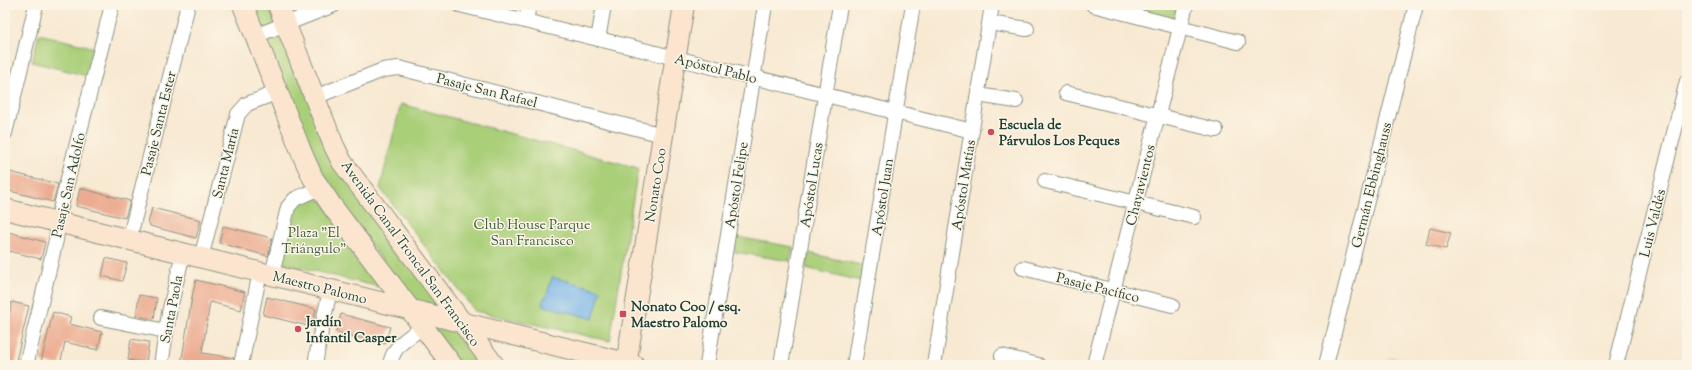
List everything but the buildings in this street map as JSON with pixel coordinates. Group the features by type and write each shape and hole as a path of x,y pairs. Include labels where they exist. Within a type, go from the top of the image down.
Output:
{"street":[{"path":"5,133 36,5"},
{"name":"Pasaje San Adolfo","path":"26,365 56,240 58,223 112,5"},
{"name":"Pasaje Santa Ester","path":"128,240 188,5"},
{"path":"243,5 308,168 319,188 452,365"},
{"name":"Avenida Canal Troncal San Francisco","path":"278,5 334,146 342,162 494,365"},
{"path":"256,36 334,5"},
{"name":"Apóstol Pablo","path":"460,5 972,131"},
{"path":"526,21 528,5"},
{"path":"598,39 604,5"},
{"name":"Nonato Coo","path":"629,364 684,5"},
{"name":"Apóstol Felipe","path":"707,365 765,5"},
{"name":"Apóstol Lucas","path":"781,365 840,5"},
{"name":"Apóstol Juan","path":"854,365 913,5"},
{"name":"Apóstol Matías","path":"934,365 992,5"},
{"name":"Chayavientos","path":"1094,365 1186,5"},
{"name":"Germán Ebbinghauss","path":"1326,365 1416,5"},
{"path":"1102,6 1238,42"},
{"path":"990,23 1027,29"},
{"name":"Pasaje San Rafael","path":"315,97 383,70 399,68 663,135"},
{"name":"Luis Valdés","path":"1616,365 1687,81"},
{"name":"Santa María","path":"192,256 238,114 247,104 278,92"},
{"path":"1066,93 1216,130"},
{"path":"978,95 1016,101"},
{"path":"1045,181 1194,217"},
{"path":"241,365 266,274 288,207 295,199 319,188"},
{"name":"Maestro Palomo","path":"5,209 629,364"},
{"name":"Santa Paola","path":"161,365 173,292 192,256"},
{"name":"Pasaje Pacífico","path":"1023,268 1172,305"},
{"path":"315,365 330,290"},
{"path":"101,318 166,332"},
{"path":"390,365 396,348 423,326"},
{"path":"1002,356 1038,365"}],"shaded area":[{"path":"1389,356 1425,365 1387,365"}],"green space":[{"path":"251,5 268,5 317,119 483,365 461,365 328,188"},
{"path":"1111,5 1177,5 1174,20"},
{"path":"39,34 95,48 88,76 32,62"},
{"name":"Club House Parque San Francisco","path":"401,104 638,168 610,341 475,311 380,188"},
{"name":"Plaza \"El Triángulo\"","path":"317,194 387,289 278,262 290,209"},
{"path":"737,237 793,247 790,261 734,252"},
{"path":"809,253 865,266 861,281 806,268"}],"water":[{"path":"552,277 601,290 593,319 542,305 544,297 546,298"}],"place":[{"name":"Escuela de Párvulos Los Peques","path":"991,132"},
{"name":"Nonato Coo / esq. Maestro Palomo","path":"623,314"},
{"name":"Jardín Infantil Casper","path":"298,329"}]}
